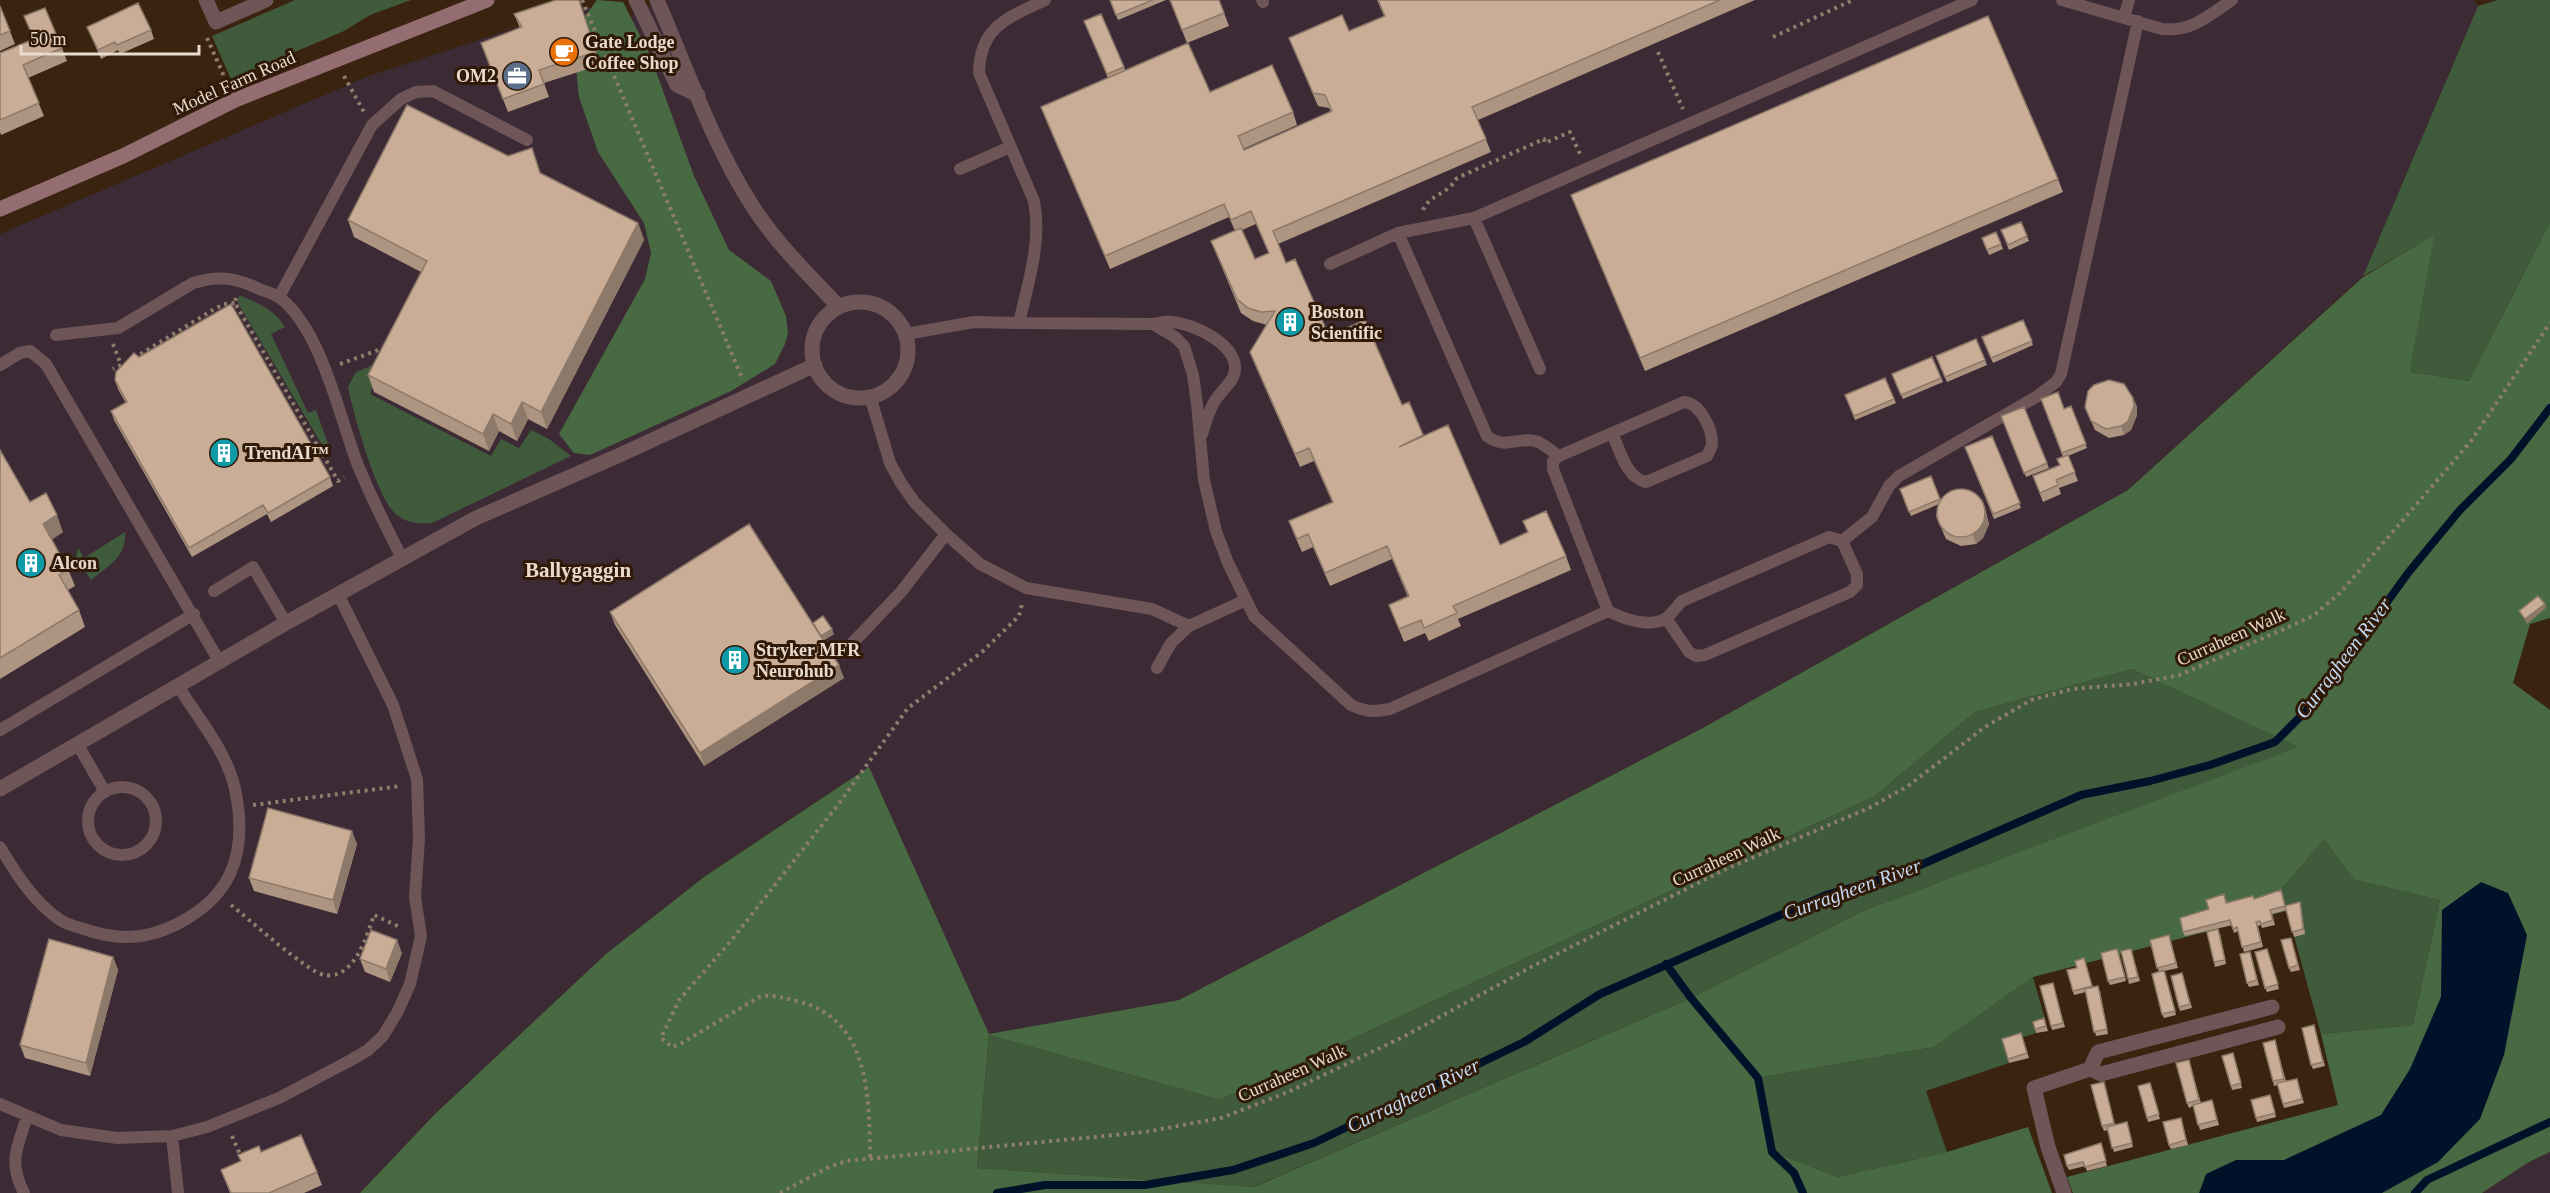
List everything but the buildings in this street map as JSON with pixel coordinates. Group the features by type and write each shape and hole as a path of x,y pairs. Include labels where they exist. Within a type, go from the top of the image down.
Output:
{"main road":[{"name":"Model Farm Road","path":"0,209 123,156 235,100 486,0"}],"street":[{"path":"206,0 216,22 266,0"},
{"path":"636,0 677,85 698,96"},
{"path":"657,0 733,174 777,240 839,307"},
{"path":"855,302 871,303 886,309 898,320 906,334 908,349 906,363 900,377 890,388 870,396 847,396 833,389 822,379 812,352 819,325 839,307 855,302"},
{"path":"0,789 219,661 476,518 815,365"},
{"path":"2090,1069 2098,1052 2272,1007"},
{"path":"2064,1193 2048,1147 2034,1088 2090,1069 2102,1074 2277,1027"}],"lane":[{"path":"1019,323 1036,242 1038,220 1034,201 979,73 979,60 983,46 992,30 1008,18 1045,0"},
{"path":"1330,264 1398,233 1474,218 1972,0"},
{"path":"2062,0 2162,29 2178,30 2193,26 2232,0"},
{"path":"2124,18 2128,0"},
{"path":"1842,541 1872,517 1889,486 1899,476 2036,397 2056,382 2061,374 2138,21"},
{"path":"279,297 372,125 401,99 416,92 433,91 527,140"},
{"path":"960,169 1010,147"},
{"path":"1474,218 1540,369"},
{"path":"1398,233 1487,436 1497,443 1506,444 1525,440 1539,442 1559,456"},
{"path":"56,335 127,325 193,283 220,277 238,279 279,297 302,321 326,369 359,468 402,558"},
{"path":"906,334 974,322 1153,324 1172,322 1194,327 1231,351 1235,363 1233,376 1214,402 1200,441"},
{"path":"1153,324 1176,336 1184,346 1193,375 1204,480 1216,531 1254,616 1352,705 1362,711 1374,712 1390,709 1608,611"},
{"path":"0,365 20,353 30,351 46,364 194,614 219,661"},
{"path":"870,396 890,463 915,503 980,564 1026,588 1152,609 1189,626"},
{"path":"1612,433 1632,474 1646,482 1707,456 1712,447 1712,439 1699,408 1684,402 1612,433 1559,456 1553,462 1552,469 1608,611 1627,620 1649,622 1666,618 1682,601 1829,537 1842,541 1857,574 1857,585 1850,592 1705,655 1696,656 1689,652 1666,618"},
{"path":"843,653 894,600 946,534"},
{"path":"214,591 253,567 286,623"},
{"path":"0,1104 61,1130 117,1138 172,1136 225,1120 279,1098 368,1050 383,1036 410,984 421,936 415,897 419,839 417,784 393,705 338,594"},
{"path":"1157,668 1171,643 1189,626 1246,600"},
{"path":"0,730 194,614"},
{"path":"0,847 17,876 36,900 62,921 92,932 125,938 144,935 183,921 216,893 230,874 239,842 235,788 223,757 178,686"},
{"path":"78,745 105,792"},
{"path":"114,788 134,789 150,802 156,821 154,831 143,848 133,853 111,853 94,840 90,830 91,809 96,799 105,792 114,788"},
{"path":"24,1193 16,1174 14,1159 27,1117"},
{"path":"172,1136 178,1193"}],"path":[{"path":"582,0 750,396"},
{"path":"1773,37 1853,0"},
{"path":"207,38 235,100"},
{"path":"1658,52 1689,124"},
{"path":"336,60 372,125"},
{"path":"1415,229 1426,203 1451,189 1456,178 1544,139 1545,143 1570,132 1586,169"},
{"path":"238,279 236,303 338,481 359,468"},
{"path":"114,369 211,311 224,304 236,303"},
{"name":"Curraheen Walk","path":"780,1193 827,1168 846,1161 1145,1132 1221,1118 1288,1092 1403,1037 1533,966 1726,869 1869,808 1908,786 1985,727 2031,700 2072,689 2133,684 2180,675 2313,616 2340,593 2471,441 2550,323"},
{"path":"108,329 121,365"},
{"path":"326,369 392,345"},
{"path":"870,1157 870,1113 861,1061 844,1028 832,1016 815,1005 774,995 761,996 680,1044 672,1047 660,1038 679,1000 730,942 837,806 908,708 982,652 1019,616 1022,602"},
{"path":"238,807 417,784"},
{"path":"216,893 300,960 323,975 338,974 353,961 374,915 421,936"},
{"path":"225,1120 245,1166"}],"shaded area":[{"path":"663,0 2474,0 2478,6 2363,276 2128,490 1701,729 1179,1000 989,1035 869,768 704,877 606,954 435,1114 360,1193 0,1193 0,234 369,76 582,6 605,11 617,22"},
{"path":"2550,1152 2550,1193 2483,1193 2529,1162"}],"green space":[{"path":"295,0 411,0 370,15 344,31 231,79 212,36"},
{"path":"597,0 623,2 650,55 694,176 729,250 771,281 786,316 788,333 775,364 731,391 590,455 574,453 559,434 645,279 651,253 644,223 598,152 579,97 575,60 568,39"},
{"path":"2498,0 2550,0 2550,222 2469,381 2410,372 2433,236 2363,276 2478,6"},
{"path":"2550,222 2550,618 2530,624 2513,683 2550,710 2550,1152 2529,1162 2482,1193 2073,1193 2067,1177 2338,1105 2321,1034 2413,1025 2440,900 2355,880 2324,840 2255,919 2033,977 1934,1047 1758,1078 1773,1152 1837,1177 1947,1152 2028,1127 2052,1193 360,1193 435,1114 606,954 704,877 869,767 989,1034 1179,1000 1701,729 2128,490 2363,277 2434,235 2410,372 2469,381","holes":["2132,669 2298,747 1863,911 1691,998 1254,1187 977,1168 989,1035 1220,1100 1875,796 1975,712"]},
{"path":"239,295 271,311 285,327 271,334 308,413 316,410 330,450 325,450 238,303"},
{"path":"383,361 370,394 491,456 501,439 519,448 531,430 549,439 571,456 432,523 405,520 389,506 374,474 360,435 348,387 356,372"},
{"path":"125,532 125,541 120,554 91,580 76,557 78,548 84,558"},
{"path":"2132,669 2299,747 1863,911 1691,998 1253,1187 977,1168 989,1035 1220,1100 1875,796 1975,712"},
{"path":"2324,840 2355,880 2440,900 2413,1025 2321,1034 2287,911 2255,919"},
{"path":"2033,977 2046,1023 2034,1026 2036,1033 2004,1043 2009,1063 1926,1091 1947,1152 1837,1177 1772,1152 1758,1078 1934,1047"}],"water":[{"path":"2481,882 2508,893 2527,935 2504,1055 2480,1119 2438,1162 2382,1193 2199,1193 2206,1174 2236,1160 2284,1160 2381,1115 2410,1069 2441,997 2442,910"}],"waterway":[{"name":"Curragheen River","path":"997,1193 1045,1185 1145,1185 1233,1170 1314,1143 1524,1042 1600,994 1826,895 1902,873 2081,795 2150,781 2210,765 2275,742 2315,702 2408,573 2460,510 2511,459 2550,408"},
{"path":"1666,964 1691,998 1758,1078 1772,1152 1794,1173 1803,1193"},
{"path":"2415,1193 2427,1180 2550,1122"}],"place":[{"name":"Gate Lodge Coffee Shop","path":"564,52"},
{"name":"OM2","path":"517,76"},
{"name":"Boston Scientific","path":"1290,322"},
{"name":"TrendAI™","path":"224,453"},
{"name":"Alcon","path":"31,563"},
{"name":"Stryker MFR Neurohub","path":"735,660"}],"district":[{"name":"Ballygaggin","path":"578,570"}]}
